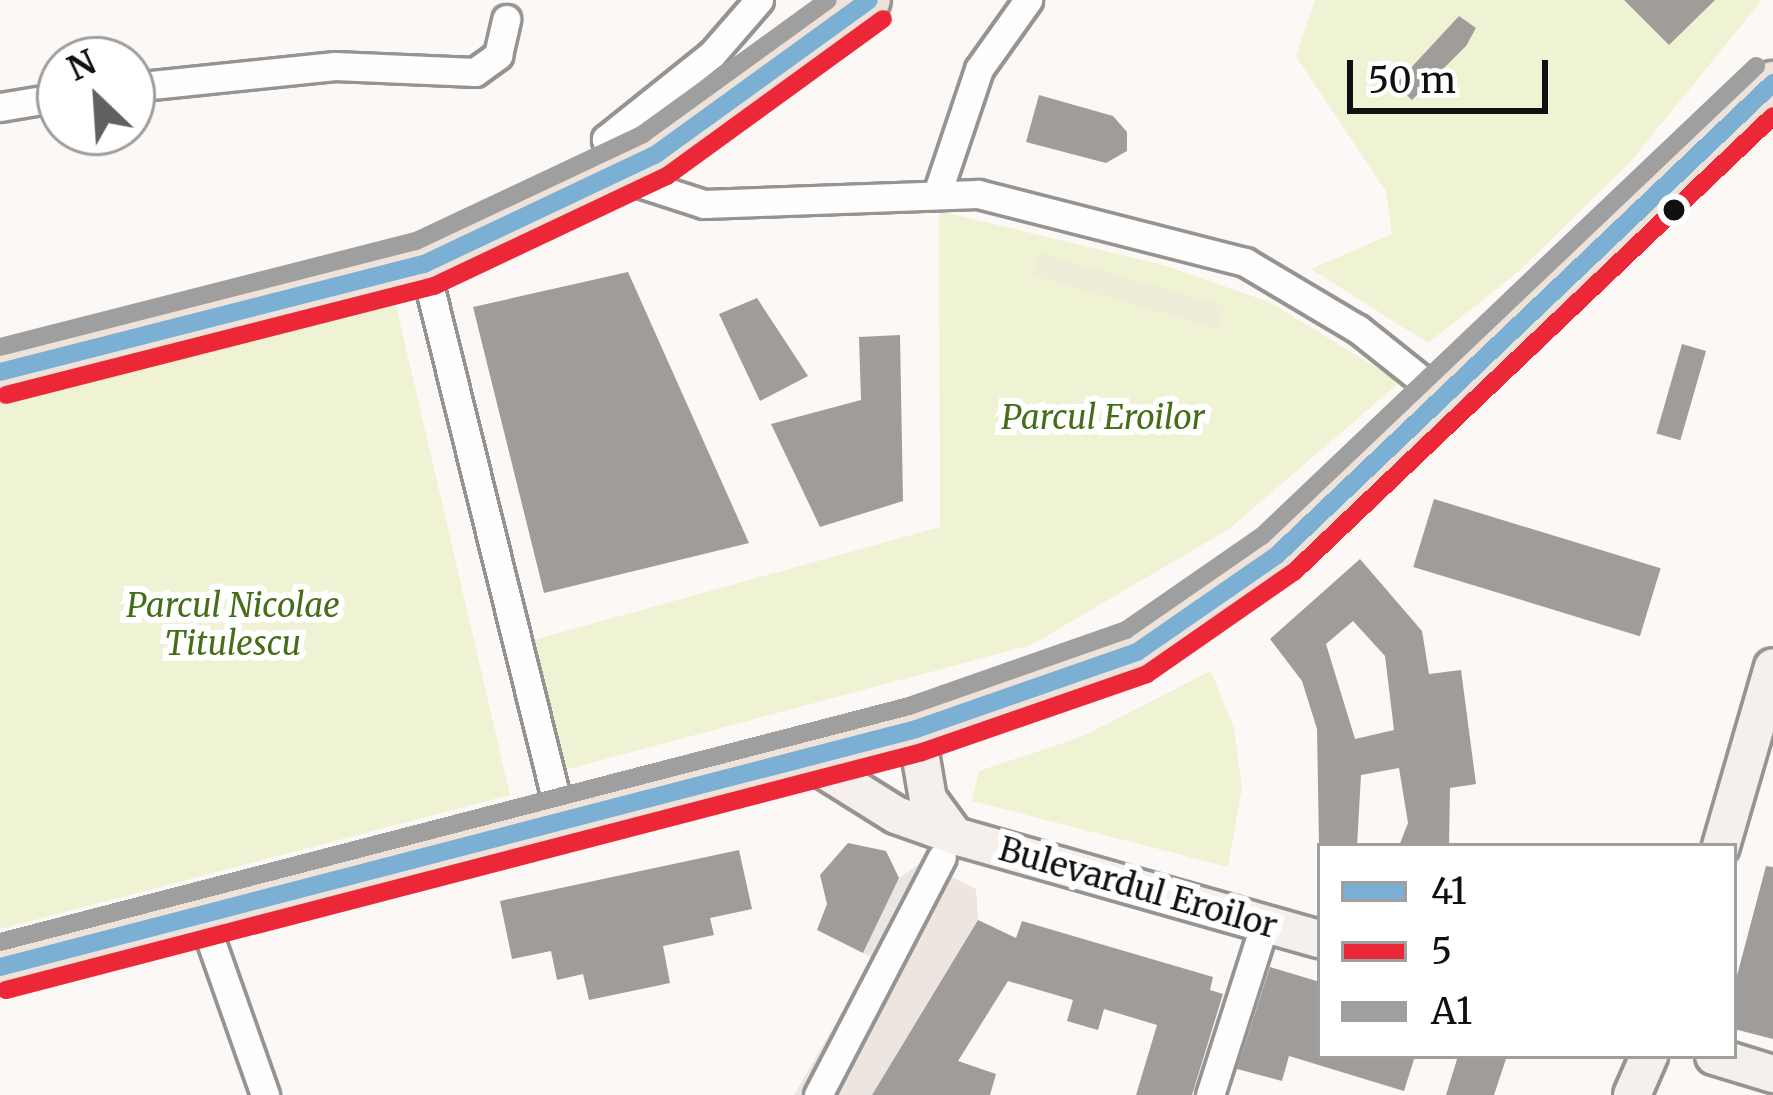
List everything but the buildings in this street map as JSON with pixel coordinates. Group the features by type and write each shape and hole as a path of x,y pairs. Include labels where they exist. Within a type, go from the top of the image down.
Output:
{"main road":[{"path":"0,372 424,264 616,176 869,0"},
{"path":"0,967 916,729 1137,652 1277,555 1447,400 1758,102 1773,82"}],"street":[{"path":"759,0 712,54 606,139 616,176 704,204 938,191 1245,262 1358,329 1447,400"},
{"path":"938,191 979,69 1028,0"},
{"path":"156,85 335,66 475,72 498,55 506,19"},
{"path":"0,107 36,101"},
{"path":"424,264 561,819"},
{"path":"1721,843 1773,667"},
{"name":"Bulevardul Eroilor","path":"916,729 928,799 948,847"},
{"name":"Bulevardul Eroilor","path":"805,758 948,847 1317,938"},
{"path":"818,1095 948,847"},
{"path":"201,913 265,1095"},
{"path":"1210,1095 1265,923"},
{"path":"1632,1095 1648,1059"},
{"path":"1723,1059 1773,1075"}],"green space":[{"path":"1315,0 1762,0 1631,161 1518,272 1428,343 1311,269 1392,234 1386,191 1296,56"},
{"name":"Parcul Eroilor","path":"939,211 1163,265 1269,302 1400,382 1229,529 1031,645 557,772 530,641 940,527"},
{"name":"Parcul Nicolae Titulescu","path":"394,297 510,795 0,929 0,394"},
{"path":"1211,671 1234,728 1242,788 1228,867 972,801 979,771 1081,737"}],"shaded area":[{"path":"1040,253 1225,306 1218,329 1033,276"},
{"path":"922,862 976,889 978,920 872,1095 794,1095 873,959 863,953 899,878"}],"transit line":[{"name":"A1","path":"0,347 416,241 643,134 828,0"},
{"name":"41","path":"0,372 424,264 655,155 869,0"},
{"name":"5","path":"6,395 434,286 667,176 883,19"},
{"name":"A1","path":"0,942 909,706 1126,630 1262,536 1756,66"},
{"name":"41","path":"0,967 916,729 1137,652 1277,555 1773,83"},
{"name":"5","path":"6,990 922,752 1147,674 1294,572 1773,116"}]}
